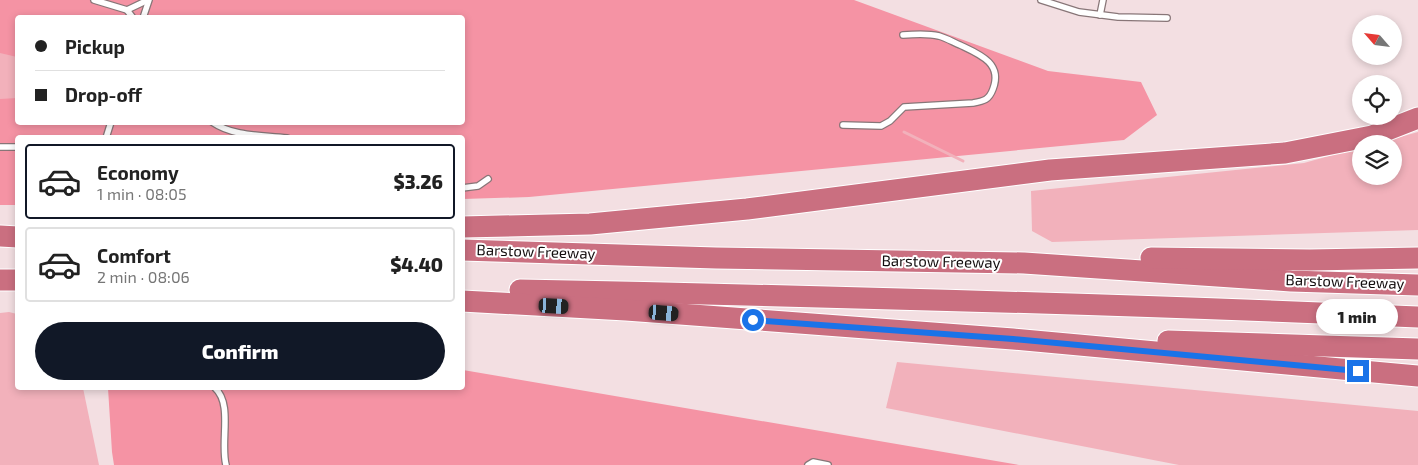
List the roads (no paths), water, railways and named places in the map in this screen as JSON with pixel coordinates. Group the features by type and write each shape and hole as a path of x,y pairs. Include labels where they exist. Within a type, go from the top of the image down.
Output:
{"highway":[{"path":"465,227 590,224 747,208 1050,170 1285,153 1372,136 1418,118"},
{"path":"0,236 15,237"},
{"name":"Barstow Freeway","path":"465,250 726,258 1024,263 1291,281 1418,284"},
{"path":"1024,263 1113,258 1310,260 1418,258"},
{"path":"0,280 15,280"},
{"name":"Barstow Freeway","path":"465,289 717,294 1418,316"},
{"path":"465,301 626,310 1013,339 1418,376"},
{"path":"1013,339 1145,340 1418,349"}],"lane":[{"path":"94,0 127,10 131,15"},
{"path":"127,10 148,0"},
{"path":"144,15 148,0"},
{"path":"1041,0 1079,12 1118,17 1167,18"},
{"path":"1100,15 1103,0"},
{"path":"843,125 881,126 890,121 904,107 973,103 984,101 990,96 996,81 992,65 986,58 940,36 925,34 904,35"},
{"path":"216,125 233,132 260,135"},
{"path":"0,147 15,146"},
{"path":"465,188 478,186 488,179"},
{"path":"218,390 224,401 223,448 226,465"},
{"path":"808,465 813,462 828,465"}],"waterway":[{"path":"904,132 963,161"}]}
